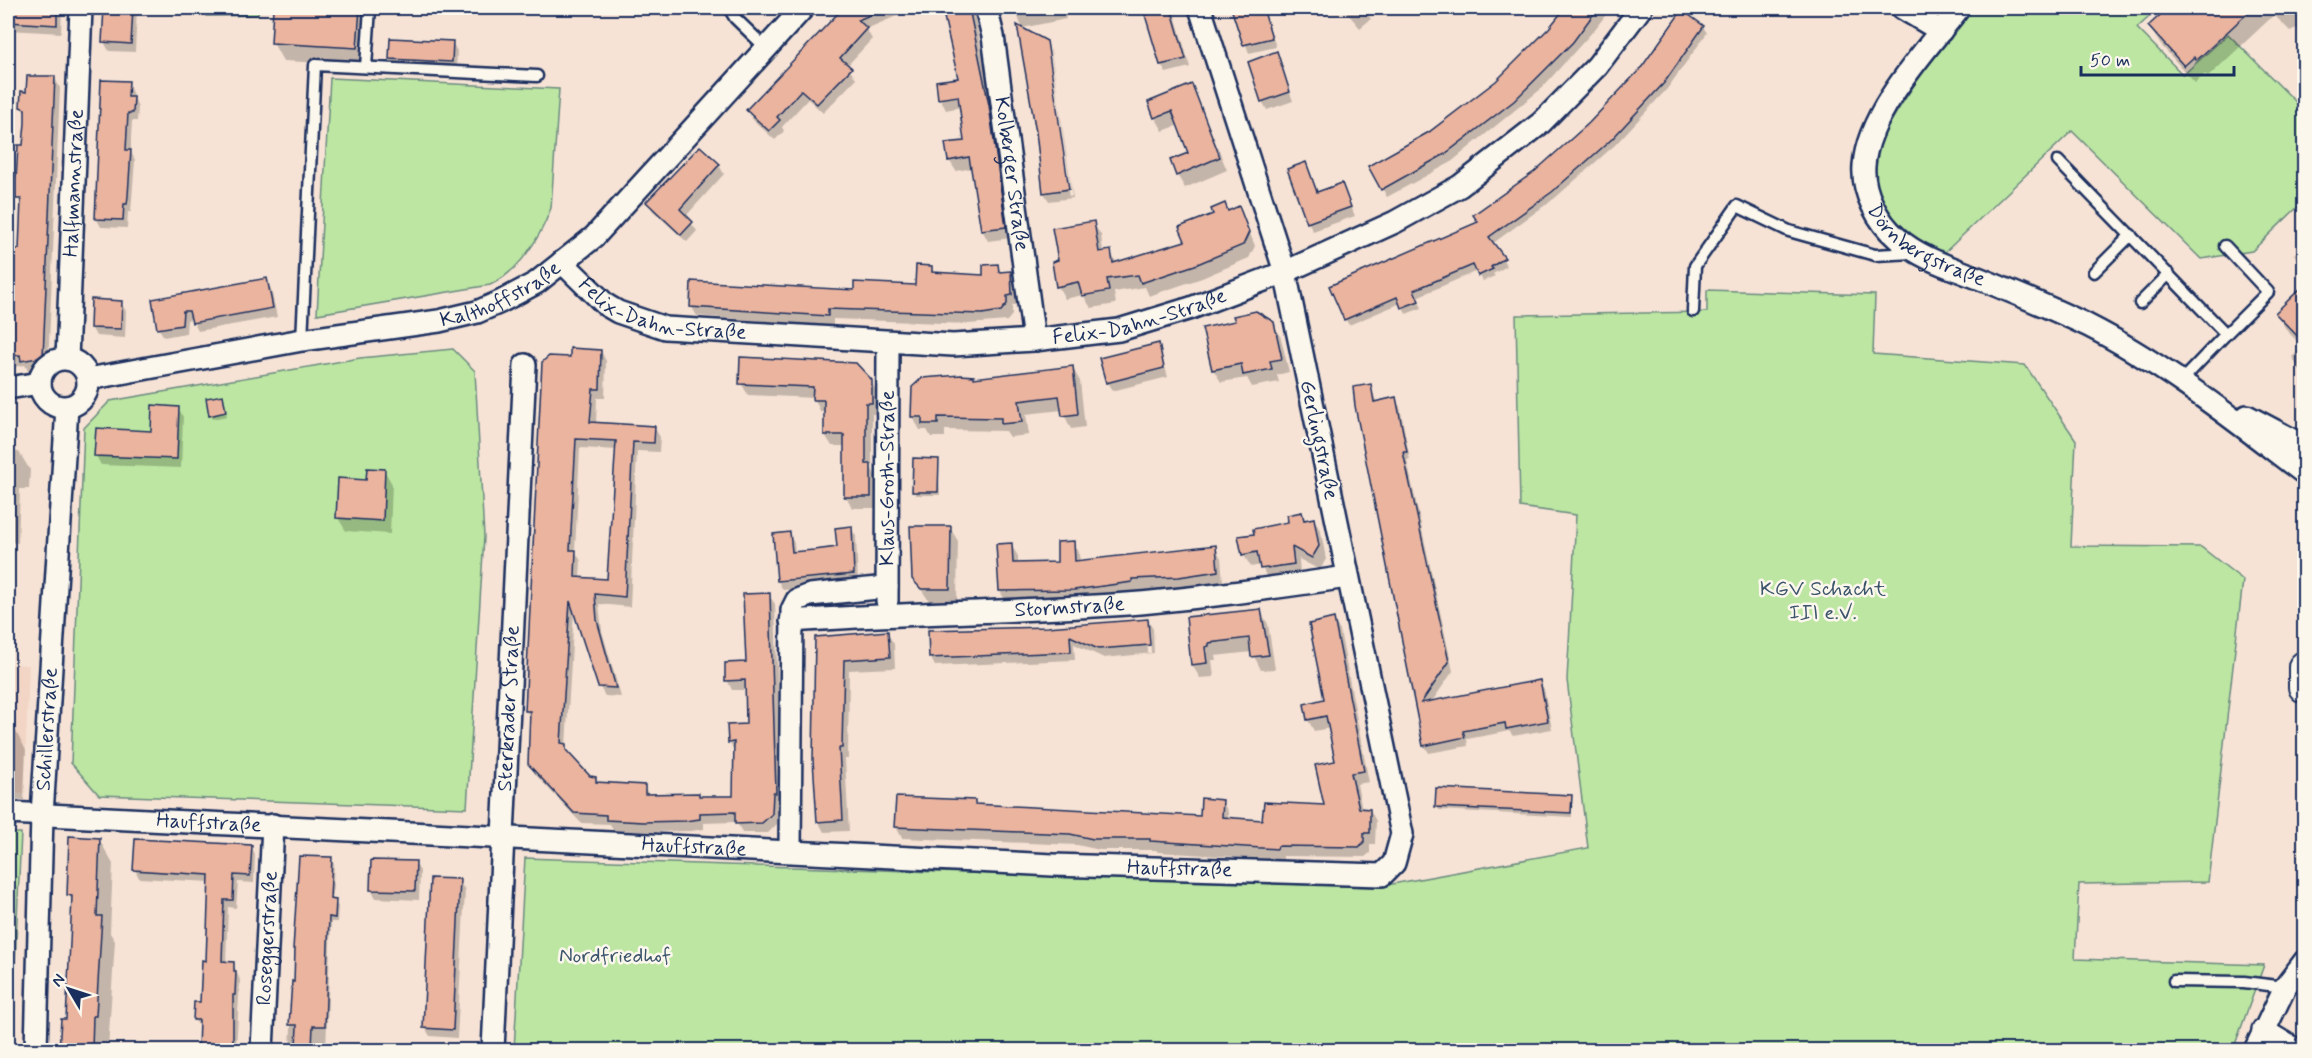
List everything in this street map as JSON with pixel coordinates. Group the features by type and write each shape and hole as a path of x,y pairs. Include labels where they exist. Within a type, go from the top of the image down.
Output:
{"street":[{"name":"Halfmannstraße","path":"67,359 81,8"},
{"name":"Kalthoffstraße","path":"88,379 302,340 439,321 477,312 536,283 594,237 803,8"},
{"name":"Kolberger Straße","path":"986,8 993,36 1034,340"},
{"name":"Gerlingstraße","path":"1200,8 1285,272 1402,834 1394,863 1382,875"},
{"name":"Felix-Dahn-Straße","path":"562,262 606,305 618,312 665,328 888,343 953,345 1034,340 1119,330 1191,308 1285,272 1395,222 1460,186 1541,123 1597,66 1641,8"},
{"path":"1902,8 1941,32"},
{"name":"Dörnbergstraße","path":"1959,8 1882,114 1871,136 1864,166 1866,185 1881,221 1895,237 1916,253 2060,313 2182,380 2304,473"},
{"name":"Klaus-Groth-Straße","path":"887,614 888,343"},
{"path":"67,359 81,365 88,379 85,395 80,401 67,407 51,403 45,398 40,383 45,368 51,363 67,359"},
{"name":"Sterkrader Straße","path":"493,1050 525,365"},
{"path":"8,388 40,383"},
{"name":"Dörnbergstraße","path":"2201,393 2304,446"},
{"name":"Schillerstraße","path":"36,1050 42,815 67,407"},
{"name":"Stormstraße","path":"791,621 887,614 1125,604 1232,594 1347,577"},
{"path":"790,851 792,610 797,600 810,595 887,587"},
{"path":"2304,667 2304,687"},
{"name":"Hauffstraße","path":"8,813 1053,865 1382,875"},
{"name":"Roseggerstraße","path":"262,1050 273,825"},
{"path":"2254,1050 2285,987 2304,962"},
{"path":"2264,1030 2296,1050"}],"lane":[{"path":"366,68 370,8"},
{"path":"729,8 735,18 766,48"},
{"path":"302,340 315,66 537,76"},
{"path":"2058,161 2226,334"},
{"path":"1693,311 1695,266 1737,206 1789,231 1875,255 1916,253"},
{"path":"2094,272 2131,235"},
{"path":"2182,380 2268,292 2225,246"},
{"path":"2140,303 2169,274"},
{"path":"2174,981 2244,982 2285,987"}],"shaded area":[{"path":"8,664 29,665 24,794 8,793"}],"green space":[{"path":"207,8 259,8 258,15 207,16"},
{"path":"1968,8 2159,8 2137,28 2183,75 2228,34 2304,110 2304,201 2252,251 2201,259 2072,131 1942,255 1927,248 1901,227 1882,200 1874,168 1875,151 1879,140 1909,93"},
{"path":"330,78 559,89 551,208 535,242 510,272 490,285 317,314"},
{"path":"1707,290 1875,295 1873,354 2025,365 2076,440 2071,546 2201,547 2243,580 2208,882 2079,884 2075,959 2264,965 2233,1050 514,1050 525,858 1376,887 1588,848 1567,680 1576,515 1520,507 1516,315 1707,312"},
{"path":"453,349 475,371 484,537 467,808 99,795 71,763 84,428 110,401 360,358"},
{"path":"8,833 21,833 11,1050 8,1050"}],"building":[{"path":"8,8 57,8 57,25 8,22"},
{"path":"104,8 133,8 131,44 102,42"},
{"path":"273,8 360,8 357,48 271,43"},
{"path":"843,8 887,8 858,20 867,28 840,58 852,68 817,104 801,90 777,117 780,120 769,131 746,110"},
{"path":"942,8 969,8 989,105 1006,227 981,230 969,157 948,161 945,143 964,141 958,96 938,99 936,81 958,78"},
{"path":"1171,8 1186,59 1160,65 1145,15"},
{"path":"1231,8 1263,8 1272,38 1243,45"},
{"path":"1565,8 1598,8 1573,42 1514,101 1445,154 1381,190 1368,166 1429,132 1496,81 1549,28"},
{"path":"2168,8 2253,8 2197,60 2194,57 2184,66 2148,26"},
{"path":"1682,10 1704,26 1664,83 1612,139 1552,192 1489,237 1505,258 1491,267 1493,269 1478,276 1473,265 1414,290 1419,301 1401,308 1397,297 1344,320 1329,286 1478,222 1473,215 1534,172 1589,123 1641,68"},
{"path":"1017,25 1047,41 1069,189 1043,193 1036,132"},
{"path":"390,38 453,41 452,62 389,59"},
{"path":"1277,51 1290,92 1261,102 1248,62"},
{"path":"27,76 55,76 43,357 21,361 20,355 8,356 8,271 12,271 12,249 19,249 21,199 16,199 16,180 18,145 23,145 25,123 25,109 20,107 21,91 26,92"},
{"path":"101,80 129,81 128,97 134,97 133,113 128,113 126,150 131,150 128,196 127,204 124,204 123,220 95,219"},
{"path":"1192,84 1220,157 1176,176 1170,160 1188,153 1172,111 1154,118 1148,102"},
{"path":"700,146 720,164 680,209 693,222 681,235 646,202"},
{"path":"1306,162 1317,192 1342,183 1351,207 1307,223 1287,169"},
{"path":"1225,203 1228,211 1239,206 1249,232 1243,245 1195,265 1141,283 1138,275 1107,279 1109,291 1082,296 1078,282 1056,287 1052,262 1058,260 1052,228 1094,221 1099,252 1111,250 1113,263 1185,241 1179,227 1213,214 1211,209"},
{"path":"998,264 999,272 1011,271 1012,295 1007,296 1007,304 1001,311 982,314 828,309 828,316 690,307 691,281 854,290 854,282 915,285 916,265 932,266 932,272 983,275 983,265"},
{"path":"267,278 273,308 192,323 189,311 183,311 182,325 157,329 152,299"},
{"path":"2304,285 2304,343 2275,313"},
{"path":"91,299 122,301 121,329 90,328"},
{"path":"1256,311 1274,322 1282,359 1270,361 1272,369 1243,375 1241,364 1212,370 1202,328 1235,321 1233,316"},
{"path":"1159,343 1164,368 1106,383 1099,358"},
{"path":"570,348 601,350 600,389 593,389 590,422 655,426 654,443 633,442 625,597 595,594 597,620 616,688 598,687 570,601 561,743 566,744 566,750 590,776 596,777 596,782 645,785 645,794 699,793 699,796 733,796 734,742 728,743 727,725 746,724 745,680 725,681 725,663 746,662 743,594 770,593 776,793 773,793 772,814 762,823 735,824 735,812 700,813 700,819 685,821 643,822 606,820 606,815 574,813 528,764 530,711 525,711 542,362 549,356 570,357","holes":["576,439 616,441 607,579 575,577 576,550 570,550"]},
{"path":"740,357 856,363 872,380 872,403 866,403 866,464 871,464 871,497 844,497 844,435 824,435 824,400 812,400 813,387 739,384"},
{"path":"1073,366 1078,414 1062,416 1059,396 1019,401 1022,422 1001,424 1001,418 938,417 938,424 922,424 922,417 911,417 912,387 922,378 961,375 974,376 974,378"},
{"path":"1371,384 1374,402 1396,397 1407,452 1403,452 1449,662 1421,703 1540,680 1548,721 1506,729 1505,723 1463,731 1465,737 1423,746 1355,406 1353,387"},
{"path":"223,395 226,412 209,416 206,398"},
{"path":"152,405 179,407 177,459 94,456 96,428 151,431"},
{"path":"913,458 939,459 938,492 912,492"},
{"path":"367,468 385,469 383,521 336,518 338,478 366,480"},
{"path":"1302,512 1304,520 1314,518 1319,546 1312,558 1292,547 1294,564 1260,569 1257,552 1242,555 1238,536 1254,534 1253,529 1288,522 1287,515"},
{"path":"852,526 854,574 777,581 773,534 790,532 792,552 814,550 837,547 835,528"},
{"path":"910,526 951,526 950,589 921,589 912,579"},
{"path":"1074,541 1075,561 1216,545 1218,571 1179,577 1132,579 1132,582 1074,590 999,591 996,544 1012,543 1013,563 1057,562 1057,542"},
{"path":"1261,609 1269,655 1251,657 1249,638 1209,643 1209,646 1205,647 1207,663 1191,665 1186,617"},
{"path":"1334,618 1364,771 1351,773 1359,808 1370,809 1370,833 1364,833 1364,842 1359,847 1278,846 1277,849 1150,841 1150,839 1093,839 1070,834 894,827 896,797 975,800 975,804 1200,816 1201,798 1223,800 1222,817 1262,820 1264,802 1324,805 1315,765 1335,761 1326,716 1307,720 1304,704 1324,699 1309,624"},
{"path":"1148,619 1150,645 1098,649 1070,636 1071,652 929,658 928,630 1047,627"},
{"path":"888,631 890,657 844,660 842,748 839,748 843,820 817,822 813,760 815,637"},
{"path":"1436,788 1572,795 1571,813 1435,807"},
{"path":"69,836 100,838 97,916 102,916 92,1050 59,1050 61,1019 66,1019 70,943 72,896 67,895"},
{"path":"135,839 252,845 250,876 234,875 233,900 224,900 222,961 234,962 234,971 236,971 235,995 233,995 233,1050 198,1050 199,1020 193,1020 194,1002 200,1002 202,960 206,961 209,875 133,870"},
{"path":"299,856 332,857 330,899 336,900 335,918 329,917 325,1026 313,1026 312,1048 296,1047 297,1025 289,1025 292,981 294,982 295,949 293,949"},
{"path":"371,860 416,861 415,891 370,890"},
{"path":"430,878 460,879 453,1030 423,1028"}],"park label":[{"name":"KGV Schacht III e.V.","path":"1823,601"},
{"name":"Nordfriedhof","path":"615,956"}]}
